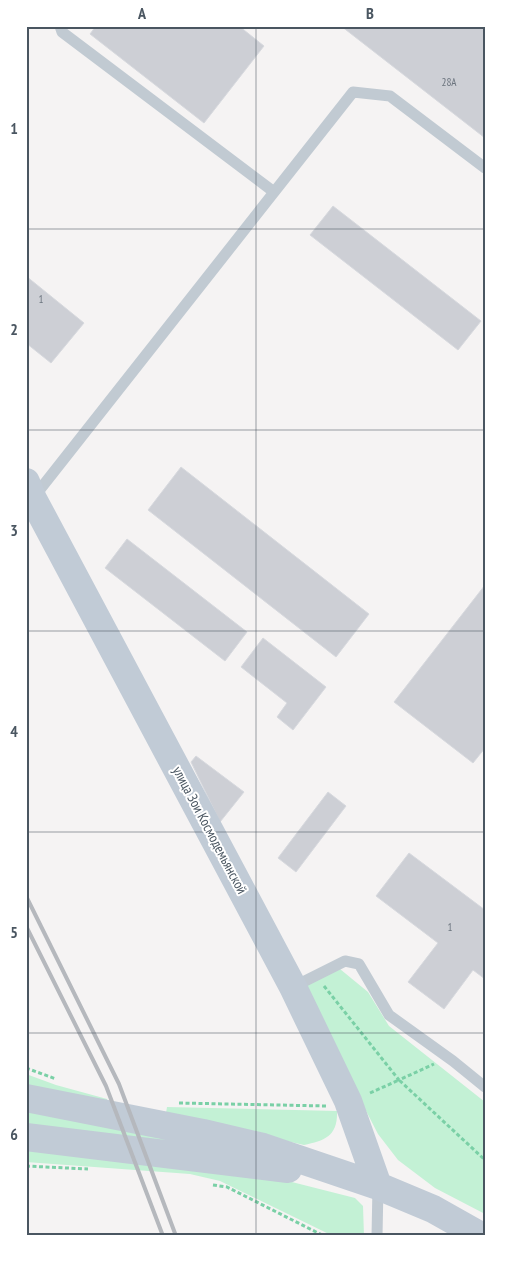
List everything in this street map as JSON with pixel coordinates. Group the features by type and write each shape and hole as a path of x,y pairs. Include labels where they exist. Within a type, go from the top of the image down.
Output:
{"main road":[{"name":"улица Зои Космодемьянской","path":"30,490 305,981 378,1186"},
{"path":"26,1098 203,1133 262,1147 378,1186 433,1209 481,1236"},
{"path":"26,1137 279,1168 378,1186"}],"lane":[{"path":"60,26 62,32 274,192"},
{"path":"30,490 274,192 353,92 390,96 485,168"},
{"path":"305,981 345,961 359,964 389,1015 485,1087"},
{"path":"377,1236 378,1186"}],"path":[{"path":"305,981 399,1080 485,1160"},
{"path":"173,1103 333,1106 348,1102 448,1058"},
{"path":"26,1068 63,1081"},
{"path":"26,1166 90,1170"},
{"path":"208,1184 227,1187 324,1236"}],"green space":[{"path":"340,969 368,992 389,1026 485,1102 485,1214 435,1188 398,1160 378,1134 302,987"},
{"path":"26,1074 56,1085 107,1099 108,1104 26,1088"},
{"path":"167,1107 337,1111 337,1119 333,1132 329,1136 318,1142 304,1145 166,1113"},
{"path":"26,1110 249,1151 26,1127"},
{"path":"26,1147 284,1180 355,1198 363,1206 364,1236 333,1236 220,1181 190,1174 26,1162"}],"building":[{"path":"96,26 239,26 264,46 204,123 90,34"},
{"path":"341,26 485,26 485,138"},
{"path":"333,206 481,321 458,350 310,235"},
{"path":"26,276 84,323 51,363 26,343"},
{"path":"181,467 369,614 336,657 148,510"},
{"path":"127,539 247,632 225,661 105,568"},
{"path":"485,585 485,748 473,763 394,702"},
{"path":"263,638 326,687 293,730 277,717 287,703 241,667"},
{"path":"196,756 244,792 220,822 191,762"},
{"path":"328,792 346,806 296,872 278,858"},
{"path":"409,853 485,910 485,979 473,970 444,1009 408,982 438,943 376,896"}],"railway":[{"path":"26,896 119,1084 176,1236"},
{"path":"26,926 106,1086 163,1236"}]}
